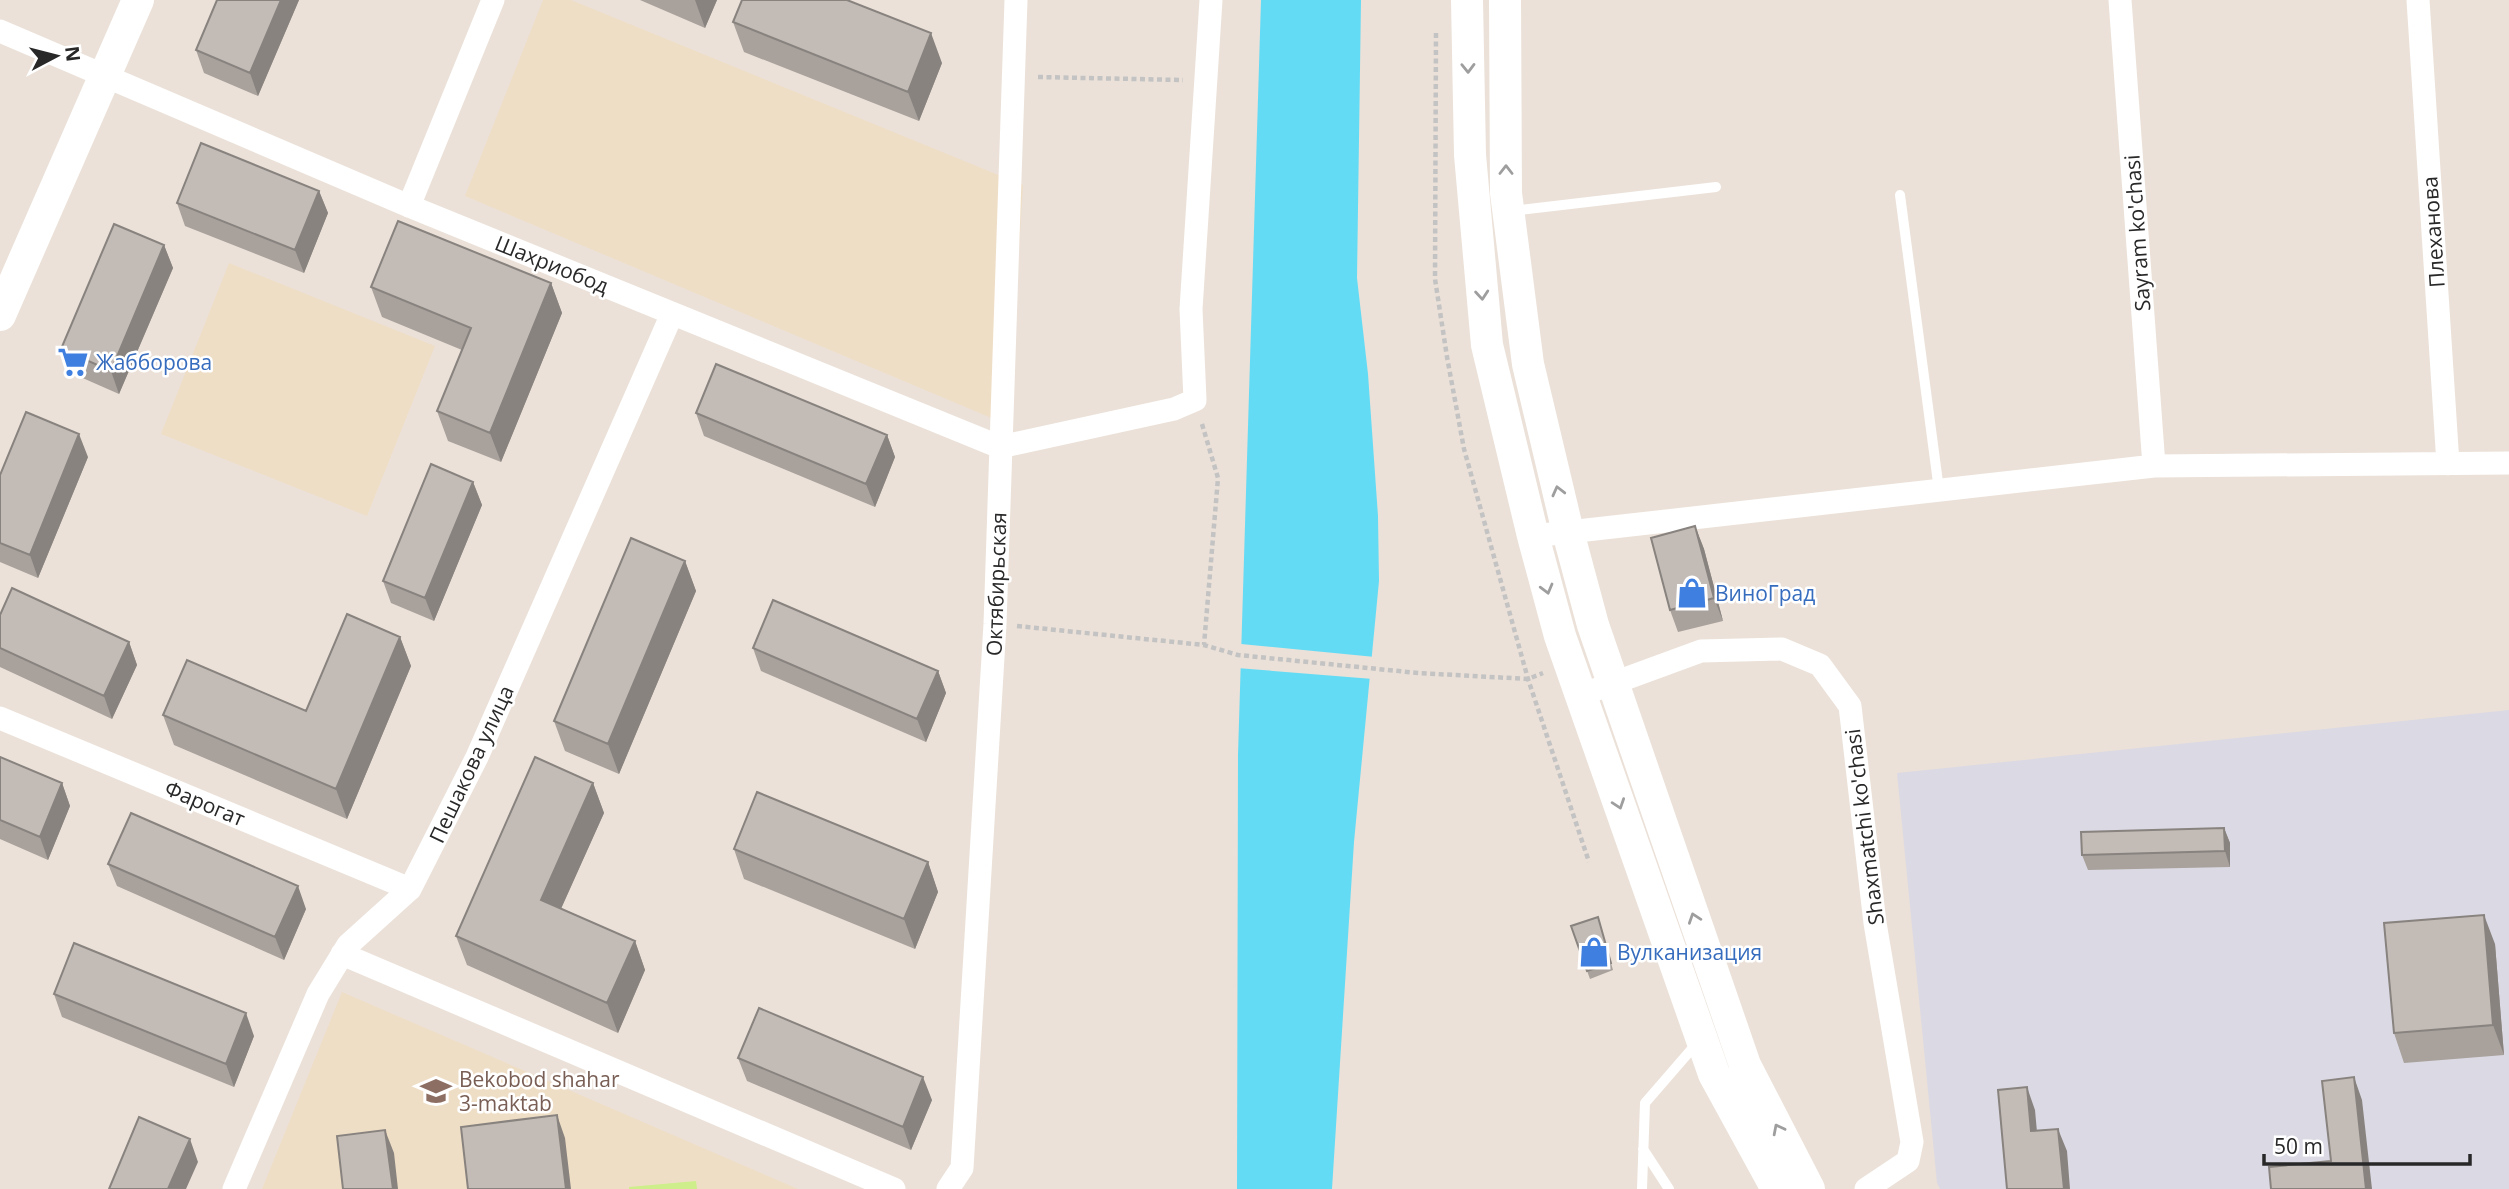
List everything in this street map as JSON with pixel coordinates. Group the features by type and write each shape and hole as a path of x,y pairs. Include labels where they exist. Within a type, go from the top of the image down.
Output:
{"main road":[{"path":"0,315 138,0"},
{"path":"1467,0 1470,155 1487,345 1533,536 1570,663 1714,1074 1797,1187"},
{"path":"1506,0 1509,211 1528,364 1568,532 1593,625 1745,1065 1797,1187"}],"street":[{"path":"409,205 493,0"},
{"name":"Октябирьская","path":"948,1189 962,1168 995,624 1016,76 1016,0"},
{"path":"1000,447 1174,409 1195,400 1191,309 1212,0"},
{"name":"Sayram ko'chasi","path":"2120,0 2154,466"},
{"name":"Плеханова","path":"2418,0 2448,464"},
{"name":"Шахриобод","path":"0,31 409,205 1000,447"},
{"name":"Пешакова улица","path":"234,1189 318,994 348,945 410,889 477,757 672,314"},
{"path":"1533,536 2154,466 2509,463"},
{"name":"Shaxmatchi ko'chasi","path":"1581,695 1614,686 1702,651 1782,649 1819,665 1850,706 1875,923 1912,1142 1908,1161 1870,1188"},
{"name":"Фарогат","path":"0,718 410,889"},
{"path":"342,954 894,1189"}],"lane":[{"path":"1509,211 1716,187"},
{"path":"1900,195 1939,491"},
{"path":"1642,1189 1645,1103 1701,1038"},
{"path":"1643,1149 1670,1189"}],"path":[{"path":"1016,76 1206,81"},
{"path":"1195,400 1218,478 1204,645"},
{"path":"995,624 1204,645 1238,655 1418,673 1528,679 1570,663"},
{"path":"1528,679 1588,862"}],"shaded area":[{"path":"543,0 571,0 1023,185 1008,425 465,196"},
{"path":"229,263 435,346 367,516 161,434"},
{"path":"2509,710 2509,1189 1940,1189 1937,1183 1897,773"},
{"name":"Bekobod shahar 3-maktab","path":"342,992 798,1189 262,1189"}],"green space":[{"path":"696,1181 697,1189 629,1189 629,1187"}],"water":[{"path":"1261,0 1361,0 1357,278 1368,374 1378,516 1379,581 1354,842 1332,1189 1237,1189 1238,755"}],"pier":[{"path":"1241,644 1375,657 1373,679 1237,668"}],"building":[{"path":"217,0 281,0 250,73 196,50"},
{"path":"742,0 847,0 931,33 908,92 733,22"},
{"path":"201,143 319,191 295,250 177,203"},
{"path":"398,221 551,283 490,433 437,411 471,328 371,287"},
{"path":"114,224 164,245 111,371 61,349"},
{"path":"716,364 887,435 866,484 696,413"},
{"path":"26,412 79,434 30,555 0,543 0,475"},
{"path":"431,464 473,482 425,598 383,581"},
{"path":"1695,526 1714,598 1670,610 1651,538"},
{"path":"631,538 685,561 608,744 554,721"},
{"path":"12,588 129,642 104,696 0,648 0,615"},
{"path":"773,600 938,671 917,719 753,648"},
{"path":"347,614 400,637 336,789 163,715 187,660 306,711"},
{"path":"0,757 62,783 40,837 0,820"},
{"path":"535,757 593,783 541,900 635,941 607,1003 456,936"},
{"path":"757,792 928,862 904,919 734,849"},
{"path":"131,813 298,886 275,937 108,864"},
{"path":"2224,828 2225,851 2082,855 2081,832"},
{"path":"2484,915 2493,1025 2394,1033 2384,923"},
{"name":"Вулканизация","path":"1598,917 1611,963 1587,971 1571,926"},
{"path":"74,943 246,1013 226,1064 54,994"},
{"path":"759,1008 923,1077 903,1127 738,1058"},
{"path":"2354,1077 2366,1189 2271,1189 2269,1167 2331,1161 2322,1081"},
{"path":"2027,1087 2031,1131 2058,1129 2064,1189 2007,1189 1998,1090"},
{"path":"557,1115 566,1189 468,1189 461,1127"},
{"path":"139,1117 190,1139 168,1189 109,1189"},
{"path":"385,1130 393,1189 343,1189 337,1136"}],"place":[{"name":"Жабборова","path":"73,362"},
{"name":"ВиноГрад","path":"1692,593"},
{"name":"Вулканизация","path":"1594,952"},
{"name":"Bekobod shahar 3-maktab","path":"436,1091"}]}
